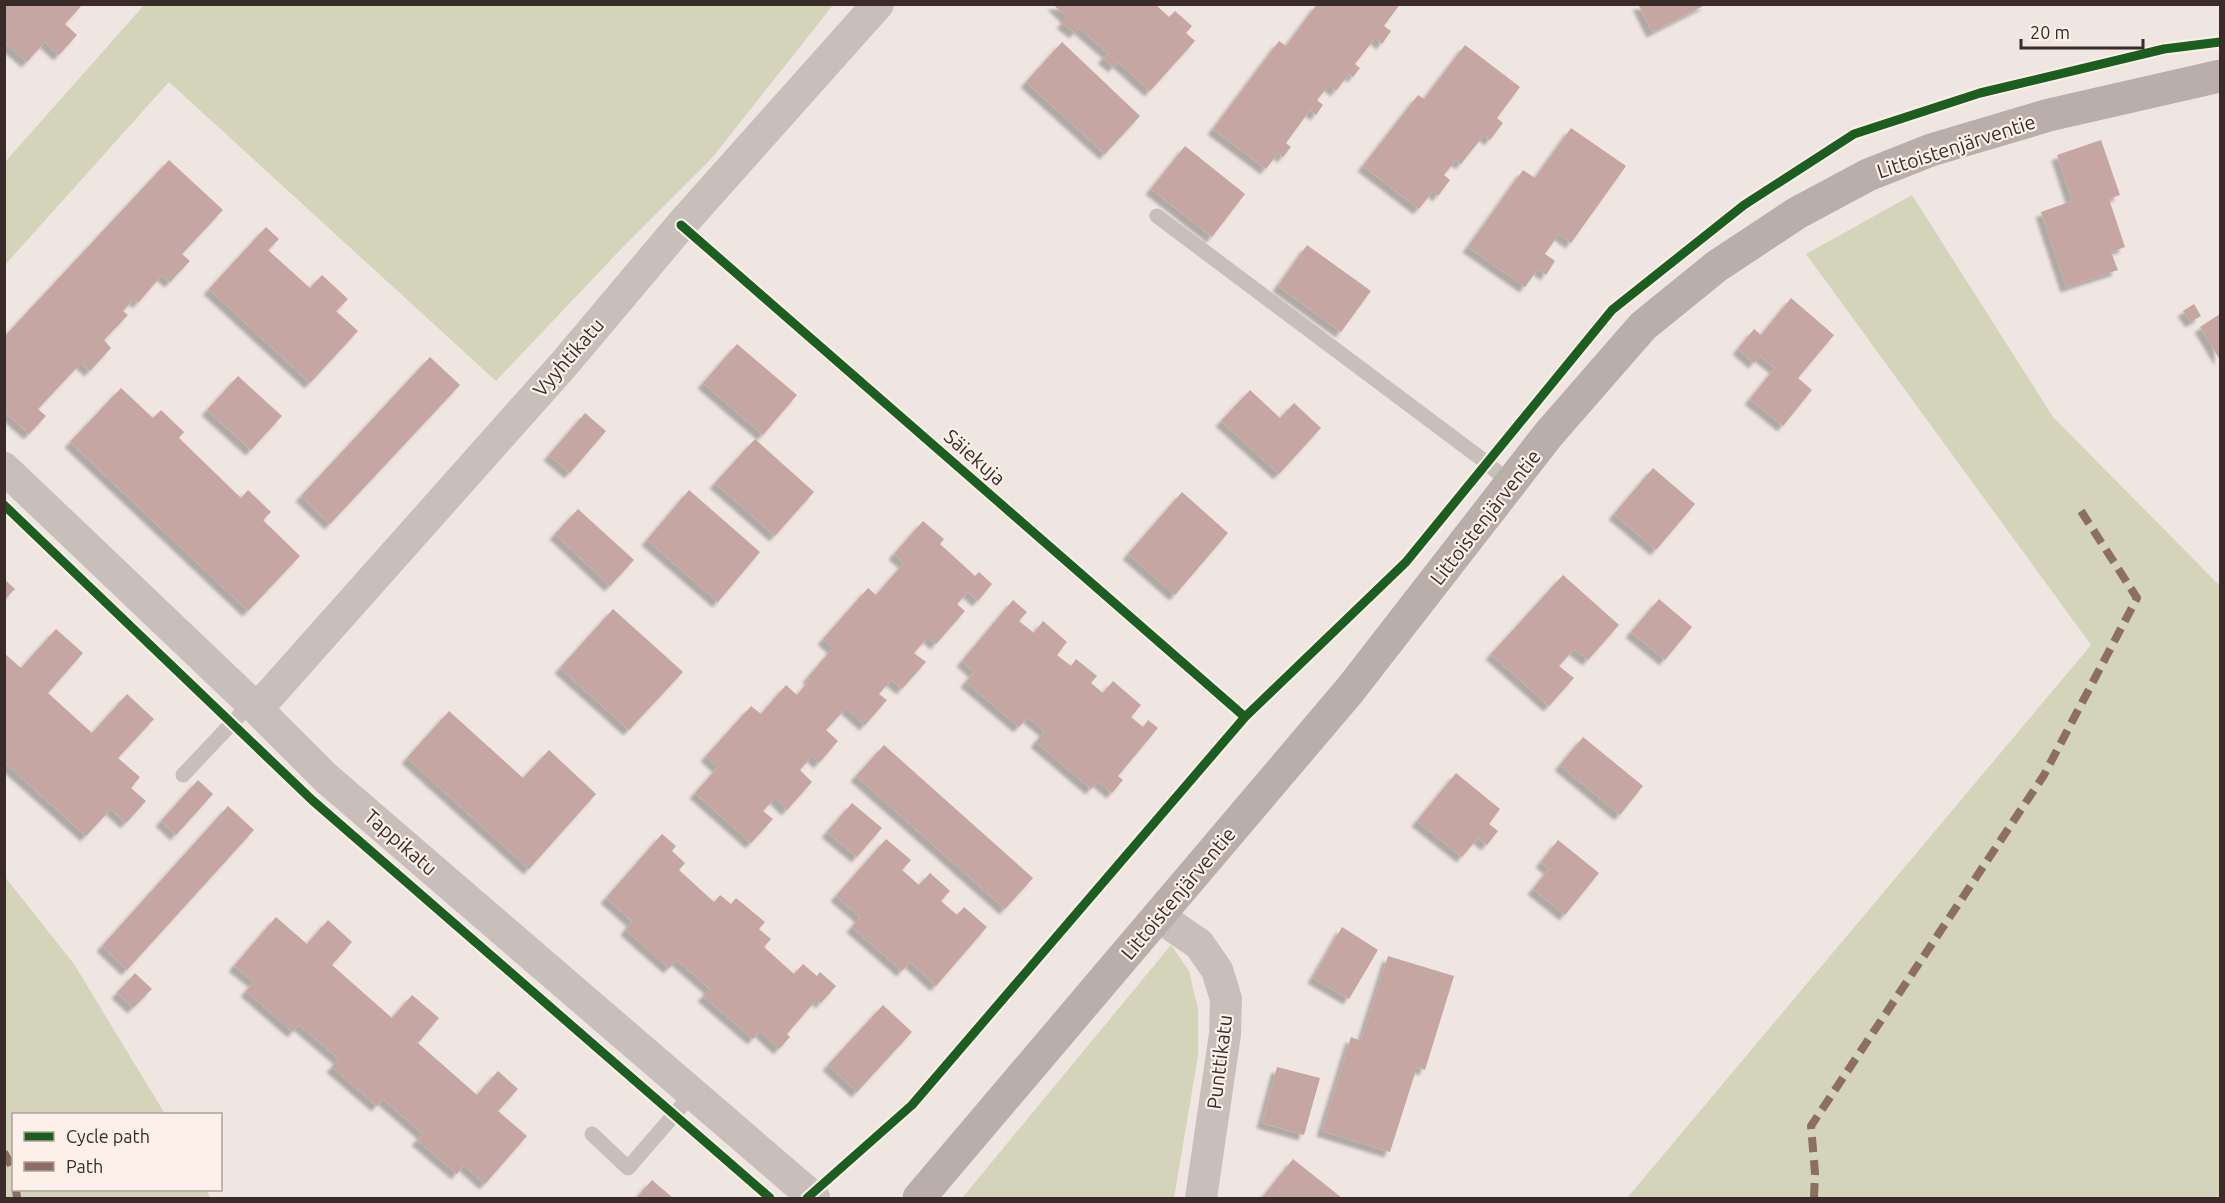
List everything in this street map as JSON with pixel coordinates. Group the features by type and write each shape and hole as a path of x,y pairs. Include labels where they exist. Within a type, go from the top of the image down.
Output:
{"street":[{"name":"Vyyhtikatu","path":"254,706 564,363 681,225 878,4"},
{"name":"Littoistenjärventie","path":"919,1198 1350,690 1548,435 1643,326 1717,266 1797,213 1868,175 1931,150 2049,115 2220,76"},
{"name":"Tappikatu","path":"4,468 254,706 326,778 814,1198"},
{"name":"Punttikatu","path":"1158,916 1199,944 1217,970 1226,999 1225,1034 1201,1198"}],"lane":[{"path":"1157,216 1468,449 1510,484"},
{"path":"183,775 254,706"},
{"path":"592,1134 627,1167 692,1094"}],"green space":[{"path":"145,4 833,5 712,158 623,247 496,381 169,82 5,265 5,162"},
{"path":"1912,195 2053,417 2220,586 2220,1198 1627,1198 2091,645 1806,254"},
{"path":"5,877 74,964 164,1113 12,1113 12,1191 207,1191 210,1198 5,1198"},
{"path":"1171,945 1189,971 1198,1009 1198,1056 1174,1198 962,1198"}],"building":[{"path":"4,4 83,4 65,24 77,35 59,55 45,42 27,62 4,42"},
{"path":"1053,4 1155,4 1169,17 1175,11 1192,26 1186,33 1195,41 1150,91 1118,62 1114,67 1103,58 1108,53 1079,28 1075,33 1062,23 1067,18"},
{"path":"1317,4 1400,4 1384,26 1391,31 1382,44 1375,38 1355,64 1360,68 1353,77 1349,74 1336,91 1329,85 1317,100 1323,105 1316,115 1310,110 1286,143 1291,147 1283,157 1278,153 1266,169 1213,129 1279,41 1286,46"},
{"path":"1638,4 1707,4 1652,32"},
{"path":"1062,42 1140,116 1105,154 1026,82"},
{"path":"1465,45 1520,87 1497,118 1503,123 1490,140 1484,135 1461,164 1456,160 1444,175 1450,180 1438,196 1433,191 1419,209 1363,166 1418,95 1424,99"},
{"path":"1571,128 1626,166 1571,243 1559,234 1545,254 1555,261 1546,275 1538,269 1525,287 1468,247 1523,170 1535,178"},
{"path":"2101,140 2120,195 2109,199 2125,247 2111,252 2118,270 2066,287 2041,212 2072,201 2057,155"},
{"path":"1185,146 1245,194 1212,237 1151,189"},
{"path":"169,160 223,210 182,254 190,261 170,282 162,275 138,303 134,299 123,311 128,315 104,340 111,348 90,371 81,363 38,409 46,416 29,434 4,411 4,337"},
{"path":"266,227 279,239 268,250 310,288 322,275 348,299 336,311 358,331 310,383 209,289"},
{"path":"1307,245 1371,291 1341,332 1278,286"},
{"path":"1791,298 1834,335 1798,378 1812,390 1783,426 1750,399 1775,368 1760,356 1754,363 1738,349 1754,329 1761,335"},
{"path":"2194,304 2201,316 2191,322 2183,311"},
{"path":"2220,314 2220,360 2200,327"},
{"path":"737,344 797,395 763,435 703,383"},
{"path":"430,357 460,385 330,524 301,496"},
{"path":"238,376 282,416 251,450 207,410"},
{"path":"121,388 153,418 161,410 184,432 179,438 241,498 248,490 271,512 263,520 300,556 248,611 70,442"},
{"path":"1250,390 1280,418 1294,403 1321,428 1279,474 1221,421"},
{"path":"585,413 606,431 570,473 549,455"},
{"path":"755,439 814,492 775,536 715,483"},
{"path":"1653,468 1695,504 1656,550 1614,514"},
{"path":"689,490 760,552 718,602 647,540"},
{"path":"1182,492 1228,533 1175,595 1128,554"},
{"path":"578,509 634,560 610,586 555,534"},
{"path":"923,521 944,539 940,544 975,576 979,572 992,584 978,601 968,592 957,604 965,611 936,644 928,637 914,653 926,662 902,689 891,680 879,694 887,700 865,725 846,708 826,730 838,741 819,763 812,756 800,770 812,782 787,810 775,798 763,811 773,819 751,843 695,793 718,767 706,756 751,706 761,714 786,685 797,695 810,680 808,677 833,648 823,639 868,588 876,595 904,563 894,554"},
{"path":"1563,575 1619,625 1588,660 1574,649 1559,666 1574,678 1549,706 1491,654"},
{"path":"4,579 15,589 4,600"},
{"path":"1659,599 1692,627 1665,660 1631,632"},
{"path":"1013,600 1027,612 1019,621 1034,633 1043,621 1067,642 1057,655 1071,666 1076,659 1097,676 1091,683 1103,693 1113,681 1141,705 1131,717 1143,727 1148,720 1158,728 1118,776 1123,780 1112,793 1098,781 1091,789 1036,742 1045,731 1028,717 1019,727 966,682 974,672 962,661"},
{"path":"613,609 683,672 629,730 560,668"},
{"path":"56,629 83,653 48,693 92,733 127,694 154,719 118,758 140,777 131,788 146,801 126,823 111,809 86,836 4,762 4,653 21,668"},
{"path":"449,711 523,778 549,750 596,794 529,869 407,758"},
{"path":"1583,737 1643,786 1620,815 1560,765"},
{"path":"884,745 1033,878 1005,909 856,776"},
{"path":"1456,773 1500,809 1489,824 1498,831 1487,845 1478,838 1462,857 1417,821"},
{"path":"198,780 213,794 176,835 161,821"},
{"path":"852,803 882,828 857,857 827,832"},
{"path":"228,806 254,830 127,970 102,946"},
{"path":"662,834 676,846 672,851 685,863 679,870 714,902 720,895 731,904 736,898 765,922 759,929 771,939 764,947 794,974 803,964 817,976 820,972 836,986 821,1003 817,999 787,1034 790,1037 779,1049 760,1031 753,1039 703,996 710,989 677,960 669,968 626,930 632,921 606,898"},
{"path":"886,839 911,860 902,870 919,885 930,873 950,891 941,901 957,915 964,907 987,927 936,986 910,962 902,971 852,927 860,917 836,896"},
{"path":"1558,840 1599,873 1565,915 1533,889 1549,869 1541,862"},
{"path":"276,917 307,944 328,920 352,942 332,965 392,1018 412,995 439,1018 418,1043 477,1095 498,1071 518,1089 498,1111 527,1136 485,1184 464,1165 457,1174 417,1140 423,1134 383,1099 377,1106 332,1067 339,1059 299,1025 293,1032 246,991 254,982 234,966"},
{"path":"1342,927 1378,950 1349,999 1313,978"},
{"path":"1388,956 1454,976 1425,1070 1417,1067 1390,1152 1322,1131 1351,1037 1361,1041"},
{"path":"135,973 152,989 133,1008 117,993"},
{"path":"883,1005 912,1032 857,1092 828,1065"},
{"path":"1277,1067 1320,1078 1304,1135 1262,1123"},
{"path":"1293,1159 1342,1198 1262,1198"},
{"path":"652,1180 673,1198 636,1198"}],"marked path":[{"path":"1814,1198 1815,1173 1811,1126 2044,775 2137,598 2081,511"},
{"path":"4,1152 12,1167"},
{"path":"16,1191 17,1198"}],"cycle path":[{"path":"807,1198 912,1105 1245,717 1406,562 1612,310 1744,205 1854,134 1980,93 2164,49 2220,42"},
{"name":"Säiekuja","path":"681,225 1245,717"},
{"path":"4,505 312,800 770,1198"}]}
